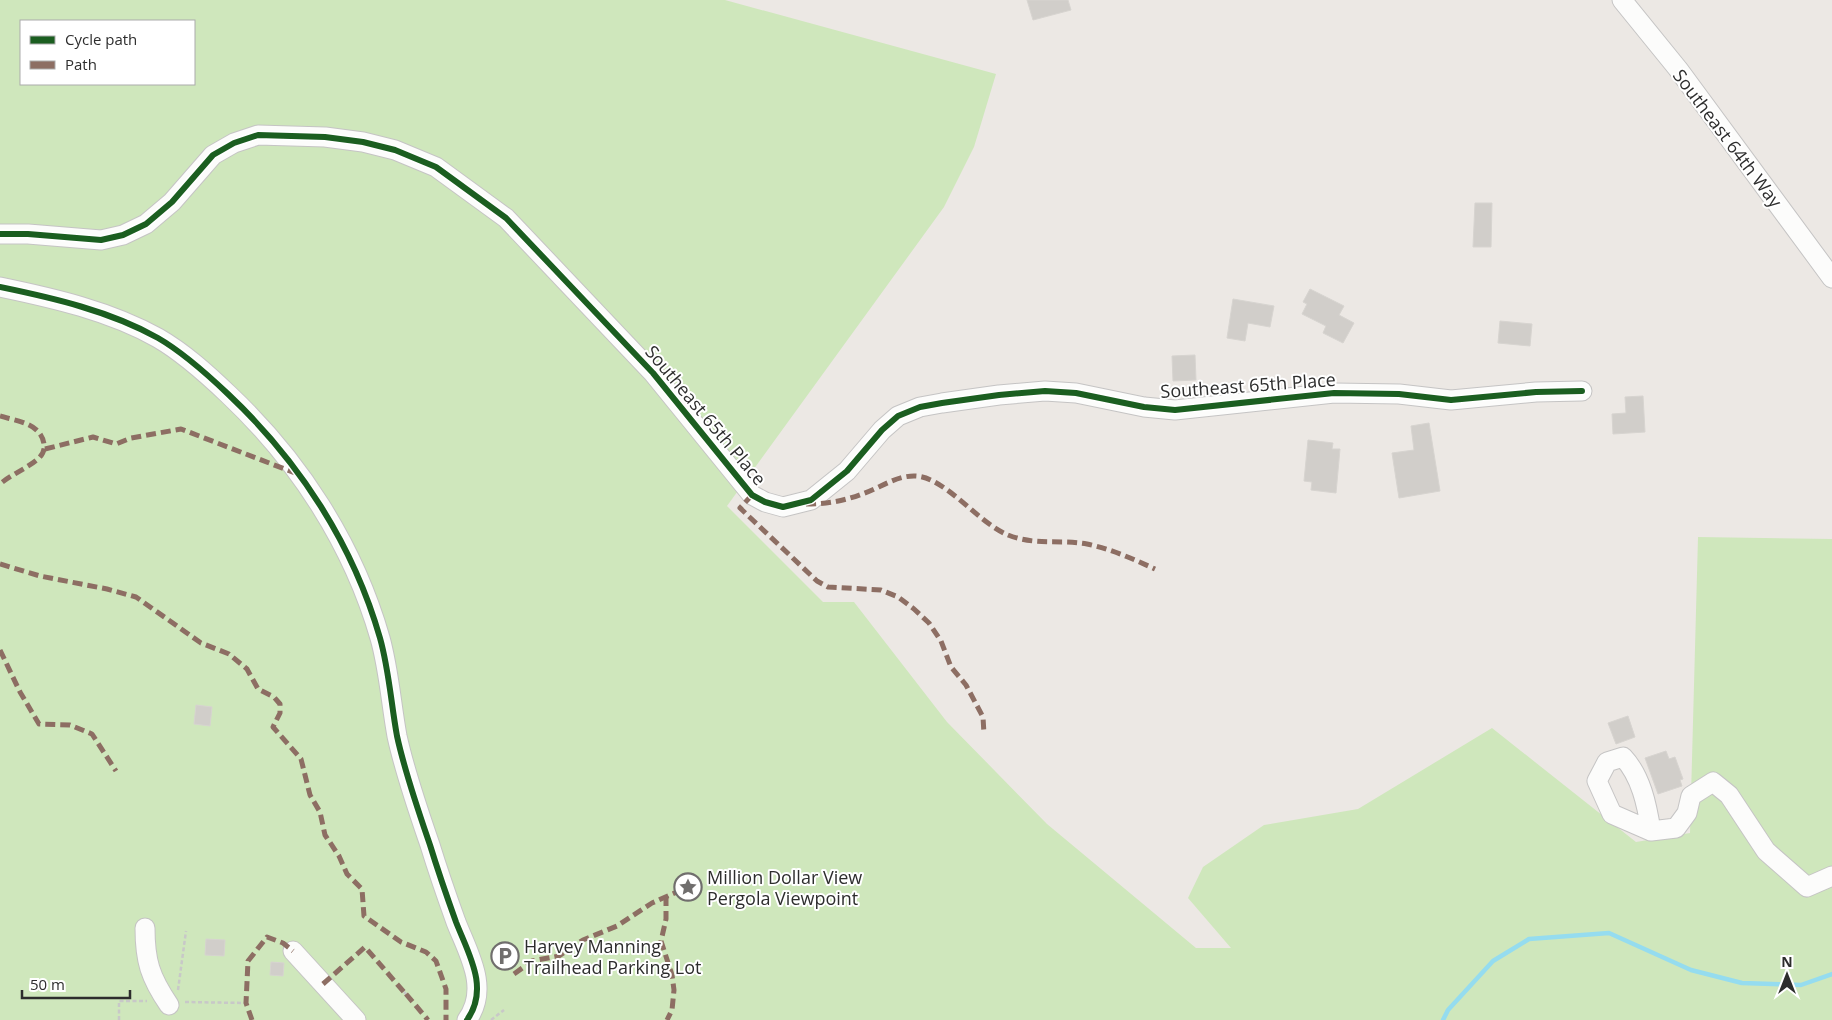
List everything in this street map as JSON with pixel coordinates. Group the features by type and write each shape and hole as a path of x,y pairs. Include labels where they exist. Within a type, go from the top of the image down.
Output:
{"street":[{"name":"Southeast 64th Way","path":"1622,0 1678,69 1832,278"},
{"name":"Southeast 65th Place","path":"0,234 43,235 101,240 123,234 146,224 172,202 213,155 234,143 258,136 325,137 363,142 395,150 436,167 506,218 653,373 752,495 765,502 783,507 811,500 825,490 847,471 882,430 898,416 920,408 951,401 1045,391 1076,393 1175,410 1334,393 1399,394 1451,400 1536,392 1582,391"},
{"path":"0,287 60,301 112,318 158,339 187,358 248,413 275,442 302,476 323,508 356,574 379,635 385,657 402,758 433,856 472,959 477,997 475,1009 467,1020"},
{"path":"1652,831 1676,828 1687,813 1691,796 1713,782 1729,795 1766,850 1807,888 1832,876"},
{"path":"145,928 146,962 159,991 169,1006"},
{"path":"293,951 350,1014"}],"path":[{"path":"181,972 186,931"},
{"path":"491,1020 504,1010"}],"green space":[{"path":"0,0 725,0 996,74 974,147 944,207 727,506 823,602 854,602 947,722 1047,824 1196,948 1231,948 1188,898 1203,867 1264,825 1358,809 1492,728 1636,842 1690,833 1698,537 1832,539 1832,1020 0,1020"}],"building":[{"path":"1027,0 1068,0 1071,10 1033,20"},
{"path":"1475,203 1492,203 1491,247 1473,247"},
{"path":"1310,289 1344,306 1339,315 1354,323 1343,343 1323,333 1326,326 1302,314 1307,304 1303,302"},
{"path":"1233,299 1274,306 1270,327 1248,323 1245,341 1227,338"},
{"path":"1500,321 1532,324 1530,346 1498,343"},
{"path":"1195,355 1196,380 1173,381 1172,356"},
{"path":"1643,396 1645,432 1613,434 1612,414 1626,413 1625,397"},
{"path":"1429,423 1440,491 1399,498 1392,453 1414,450 1411,426"},
{"path":"1308,440 1333,443 1332,449 1340,449 1336,493 1311,490 1312,482 1304,481"},
{"path":"196,705 212,707 210,726 194,724"},
{"path":"1628,716 1635,737 1616,744 1608,723"},
{"path":"1666,751 1669,759 1675,757 1683,779 1680,780 1682,786 1658,794 1645,758"},
{"path":"206,939 225,940 224,956 205,955"},
{"path":"271,962 284,963 283,976 270,975"}],"waterway":[{"path":"1443,1020 1448,1010 1493,961 1529,939 1609,933 1691,970 1742,983 1801,985 1832,974"}],"marked path":[{"path":"0,416 33,427 42,437 44,446 42,455 39,458 0,484"},
{"path":"45,449 93,437 116,444 131,438 181,429 295,473"},
{"path":"806,504 828,503 848,499 895,480 916,476 939,484 985,521 1008,535 1028,540 1096,546 1113,551 1155,569"},
{"path":"752,495 740,508 817,581 828,587 881,590 898,597 929,623 941,641 951,667 966,685 983,717 984,734"},
{"path":"0,564 40,576 107,589 136,597 201,643 229,654 247,669 258,689 274,697 280,704 280,713 273,727 301,759 310,795 320,812 325,835 339,856 347,874 362,889 364,916 401,942 426,952 436,961 446,989 446,1020"},
{"path":"0,650 20,692 39,724 70,725 92,734 116,771"},
{"path":"514,974 532,961 559,956 583,940 617,926 652,903 688,887"},
{"path":"666,896 666,919 661,941 672,975 674,990 672,1010 667,1020"},
{"path":"252,1020 246,1003 248,961 267,937 283,943 293,951"},
{"path":"323,984 365,947 404,992"},
{"path":"406,994 428,1020"}],"cycle path":[{"path":"0,234 28,234 101,240 123,235 146,224 172,202 213,155 234,143 258,135 325,137 363,142 395,150 436,167 506,218 653,373 752,495 765,502 783,507 811,500 847,471 882,430 898,416 920,407 942,403 1045,391 1076,393 1144,407 1175,410 1334,393 1399,394 1451,400 1536,392 1582,391"},
{"path":"0,287 61,301 121,320 158,338 177,350 212,379 254,420 278,447 320,506 339,537 355,570 369,603 380,638 388,674 397,736 404,764 456,922 475,971 477,996 474,1008 467,1020"}],"place":[{"name":"Million Dollar View Pergola Viewpoint","path":"688,887"},
{"name":"Harvey Manning Trailhead Parking Lot","path":"505,956"}]}
